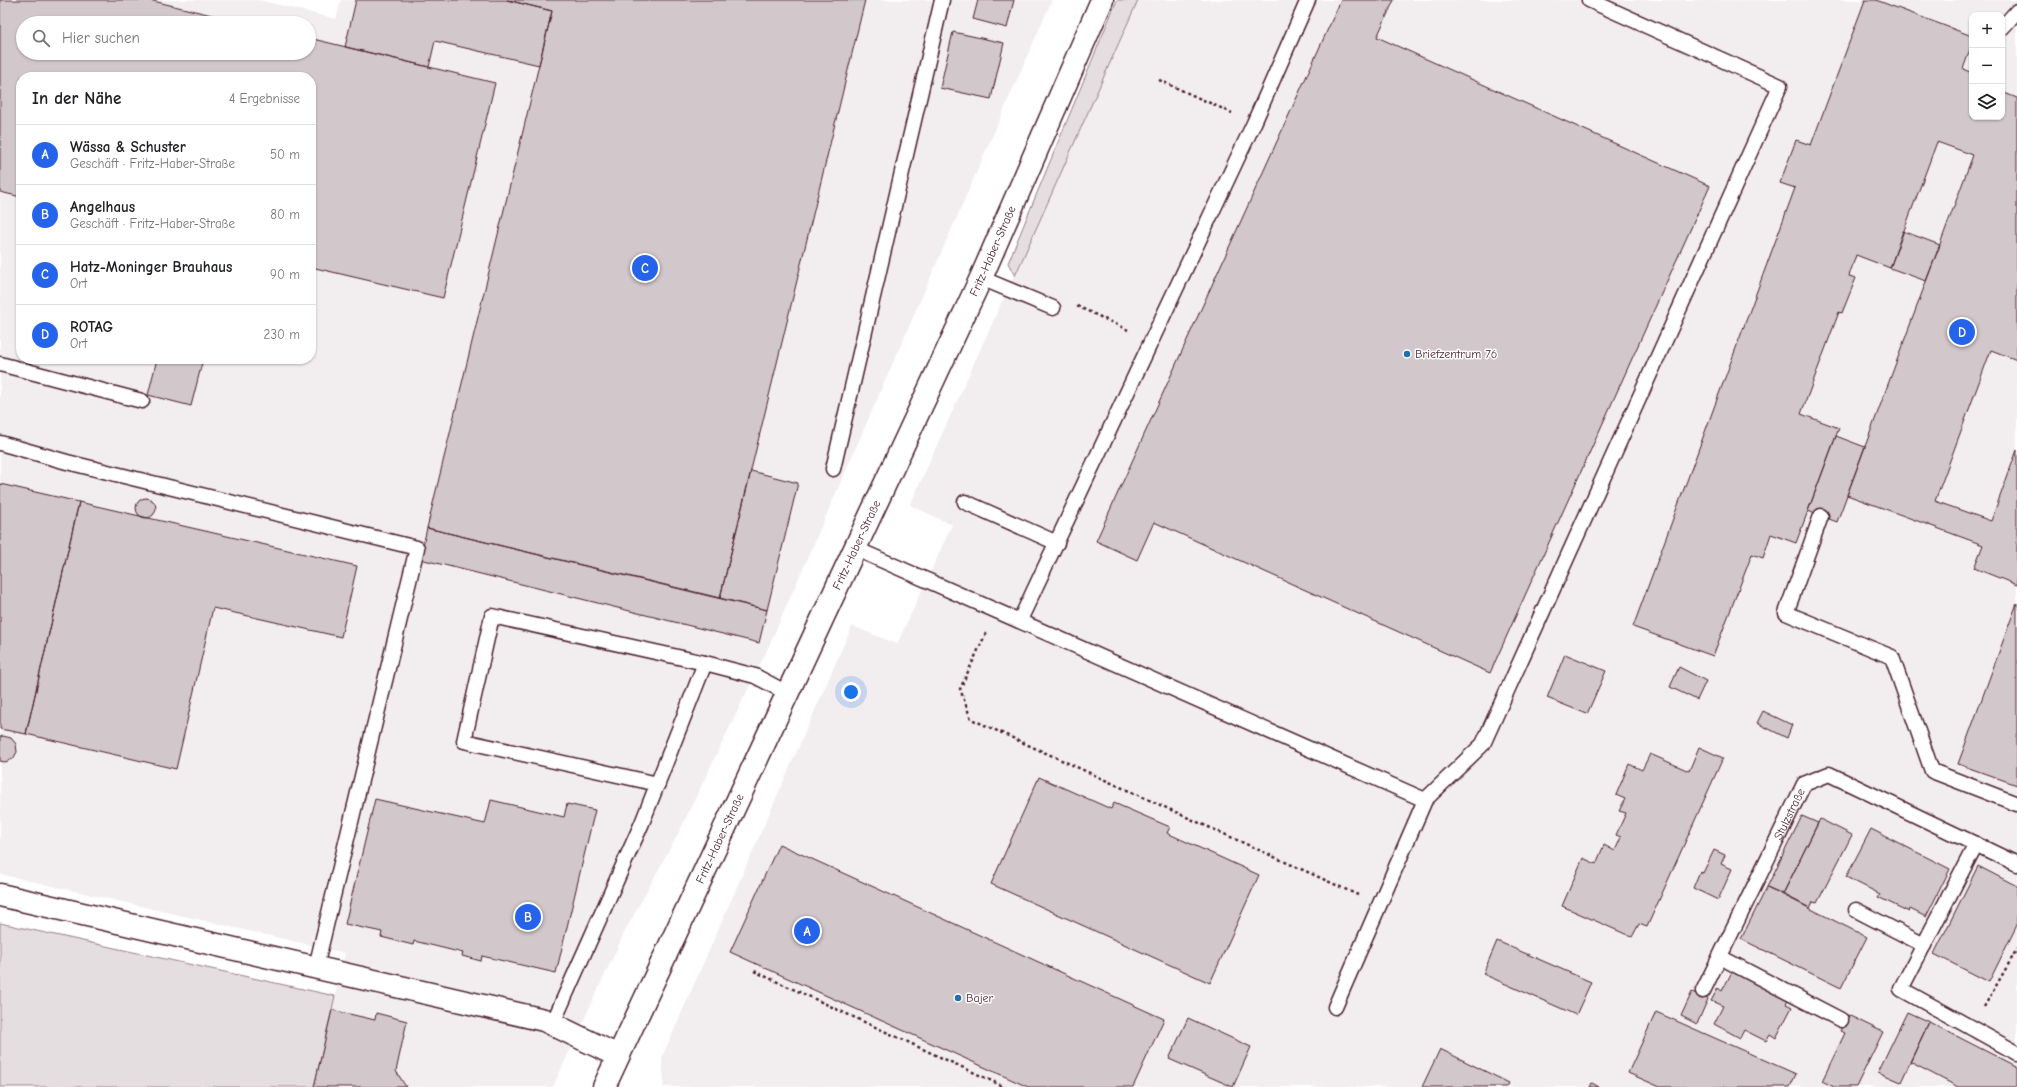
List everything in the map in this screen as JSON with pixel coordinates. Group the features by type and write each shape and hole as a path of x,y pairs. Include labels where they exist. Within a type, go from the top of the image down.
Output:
{"street":[{"name":"Fritz-Haber-Straße","path":"604,1087 981,278 1102,0"},
{"path":"0,895 553,1023 618,1056"}],"lane":[{"path":"833,470 942,0"},
{"path":"1020,620 1254,123 1308,0"},
{"path":"1335,1007 1424,800 1483,744 1780,86 1589,0"},
{"path":"2005,25 2017,11"},
{"path":"981,278 1053,308"},
{"path":"0,364 142,401"},
{"path":"0,443 67,462 417,548 316,967"},
{"path":"965,502 1057,543"},
{"path":"1821,516 1786,613 1892,657 1932,771 2017,804"},
{"path":"854,548 1020,620 1424,800"},
{"path":"658,784 464,741 492,616 755,676 787,692"},
{"path":"553,1023 642,823 705,664"},
{"name":"Stulzstraße","path":"1703,991 1804,784 1829,774 2017,864"},
{"path":"1976,844 1901,989 2017,1053"},
{"path":"1856,910 1924,945"},
{"path":"1720,957 1841,1020"}],"path":[{"path":"1159,80 1254,123"},
{"path":"1073,304 1152,341"},
{"path":"996,610 960,689 971,719 1379,905"},
{"path":"1972,1029 2017,949"},
{"path":"754,971 1005,1087"}],"shaded area":[{"path":"0,0 259,0 336,19 341,0 1052,0 768,648 679,832 626,929 553,1087 314,1087 345,953 0,874"},
{"path":"1117,0 1138,0 1015,276 1008,263"},
{"path":"1138,0 2017,0 2017,1087 663,1087 662,1057 852,626 897,644 952,525 910,505"},
{"path":"0,923 335,996 314,1087 0,1087"}],"building":[{"path":"0,0 149,0 216,16 16,16 16,60 316,60 316,40 495,83 443,298 316,268 316,72 16,72 16,196 0,192"},
{"path":"356,0 507,0 552,11 539,65 435,41 429,67 345,47"},
{"path":"507,0 865,0 720,598 427,528 552,11"},
{"path":"978,0 1014,0 1007,28 973,19"},
{"name":"Briefzentrum 76","path":"1341,0 1394,0 1377,37 1710,186 1490,673 1154,522 1137,560 1096,541"},
{"path":"1865,0 1876,0 1969,35 1969,52 1963,69 1969,72 1969,120 2005,120 2005,93 2017,98 2017,360 1991,350 1935,501 1991,521 2017,450 2017,585 1974,568 1983,545 1847,495 1973,155 1937,142 1890,268 1856,255 1849,276 1856,278 1842,313 1839,312 1801,414 1839,428 1796,543 1771,534 1763,558 1752,554 1713,656 1633,627 1795,188 1780,183 1796,140 1811,145"},
{"path":"953,32 1004,43 991,99 940,88"},
{"path":"1903,231 1940,245 1926,281 1890,268"},
{"path":"156,364 202,364 191,406 148,395"},
{"path":"1836,436 1865,447 1837,522 1808,511"},
{"path":"751,471 798,483 767,610 720,598"},
{"path":"0,484 79,502 26,734 0,729"},
{"path":"146,498 153,501 156,508 153,515 146,518 139,515 136,508 139,501"},
{"path":"79,502 357,566 341,637 213,608 176,769 26,734"},
{"path":"427,528 767,610 759,643 420,559"},
{"path":"2017,603 2017,785 1958,764"},
{"path":"1565,654 1606,671 1587,714 1547,698"},
{"path":"1679,667 1706,681 1697,700 1670,687"},
{"path":"1763,711 1792,725 1787,738 1757,723"},
{"path":"3,736 11,738 16,744 17,752 13,759 5,762 0,761 0,737"},
{"path":"1699,747 1723,758 1647,927 1639,924 1632,937 1562,906 1583,858 1596,864 1604,845 1615,851 1621,837 1616,835 1626,813 1619,811 1625,799 1616,795 1629,764 1642,770 1650,754 1689,771"},
{"path":"1039,777 1111,809 1114,803 1170,827 1167,833 1259,875 1210,983 991,884"},
{"path":"375,799 485,824 491,800 564,817 567,804 595,810 556,973 482,956 481,961 462,956 463,953 414,941 413,945 381,937 382,932 345,924"},
{"path":"1802,816 1818,823 1783,894 1767,887"},
{"path":"1820,819 1852,835 1817,903 1813,902 1810,908 1783,894"},
{"path":"1871,829 1950,869 1926,917 1910,909 1909,912 1878,897 1880,894 1846,877"},
{"path":"779,844 1164,1019 1133,1087 1028,1087 730,952"},
{"path":"1714,850 1725,855 1721,864 1732,869 1718,900 1693,888 1700,871 1703,873"},
{"path":"1978,866 2017,886 2017,925 1989,982 1934,954"},
{"path":"1767,887 1867,937 1841,988 1741,939"},
{"path":"1497,941 1591,982 1576,1015 1483,974"},
{"path":"1733,970 1789,999 1786,1004 1792,1007 1776,1038 1770,1034 1766,1041 1744,1030 1740,1038 1714,1024 1723,1006 1711,1001 1718,988 1722,991"},
{"path":"1692,992 1708,999 1697,1024 1681,1016"},
{"path":"332,1010 375,1020 376,1013 407,1021 396,1071 406,1087 314,1087"},
{"path":"1656,1012 1796,1074 1790,1087 1660,1087 1628,1073"},
{"path":"1907,1012 1929,1022 1901,1082 1878,1072"},
{"path":"1848,1015 1883,1032 1856,1087 1834,1087 1822,1081 1845,1033 1840,1031"},
{"path":"1188,1018 1251,1047 1233,1087 1169,1059"},
{"path":"1929,1022 2017,1067 2017,1087 1958,1087 1910,1062"},
{"path":"1440,1049 1509,1083 1507,1087 1422,1087"},
{"path":"1592,1083 1599,1087 1590,1087"}],"place":[{"name":"Hatz-Moninger Brauhaus","path":"645,268"},
{"name":"ROTAG","path":"1962,332"},
{"name":"Briefzentrum 76","path":"1407,354"},
{"name":"Angelhaus","path":"528,917"},
{"name":"Wässa & Schuster","path":"807,931"},
{"name":"Bajer","path":"958,998"}]}
